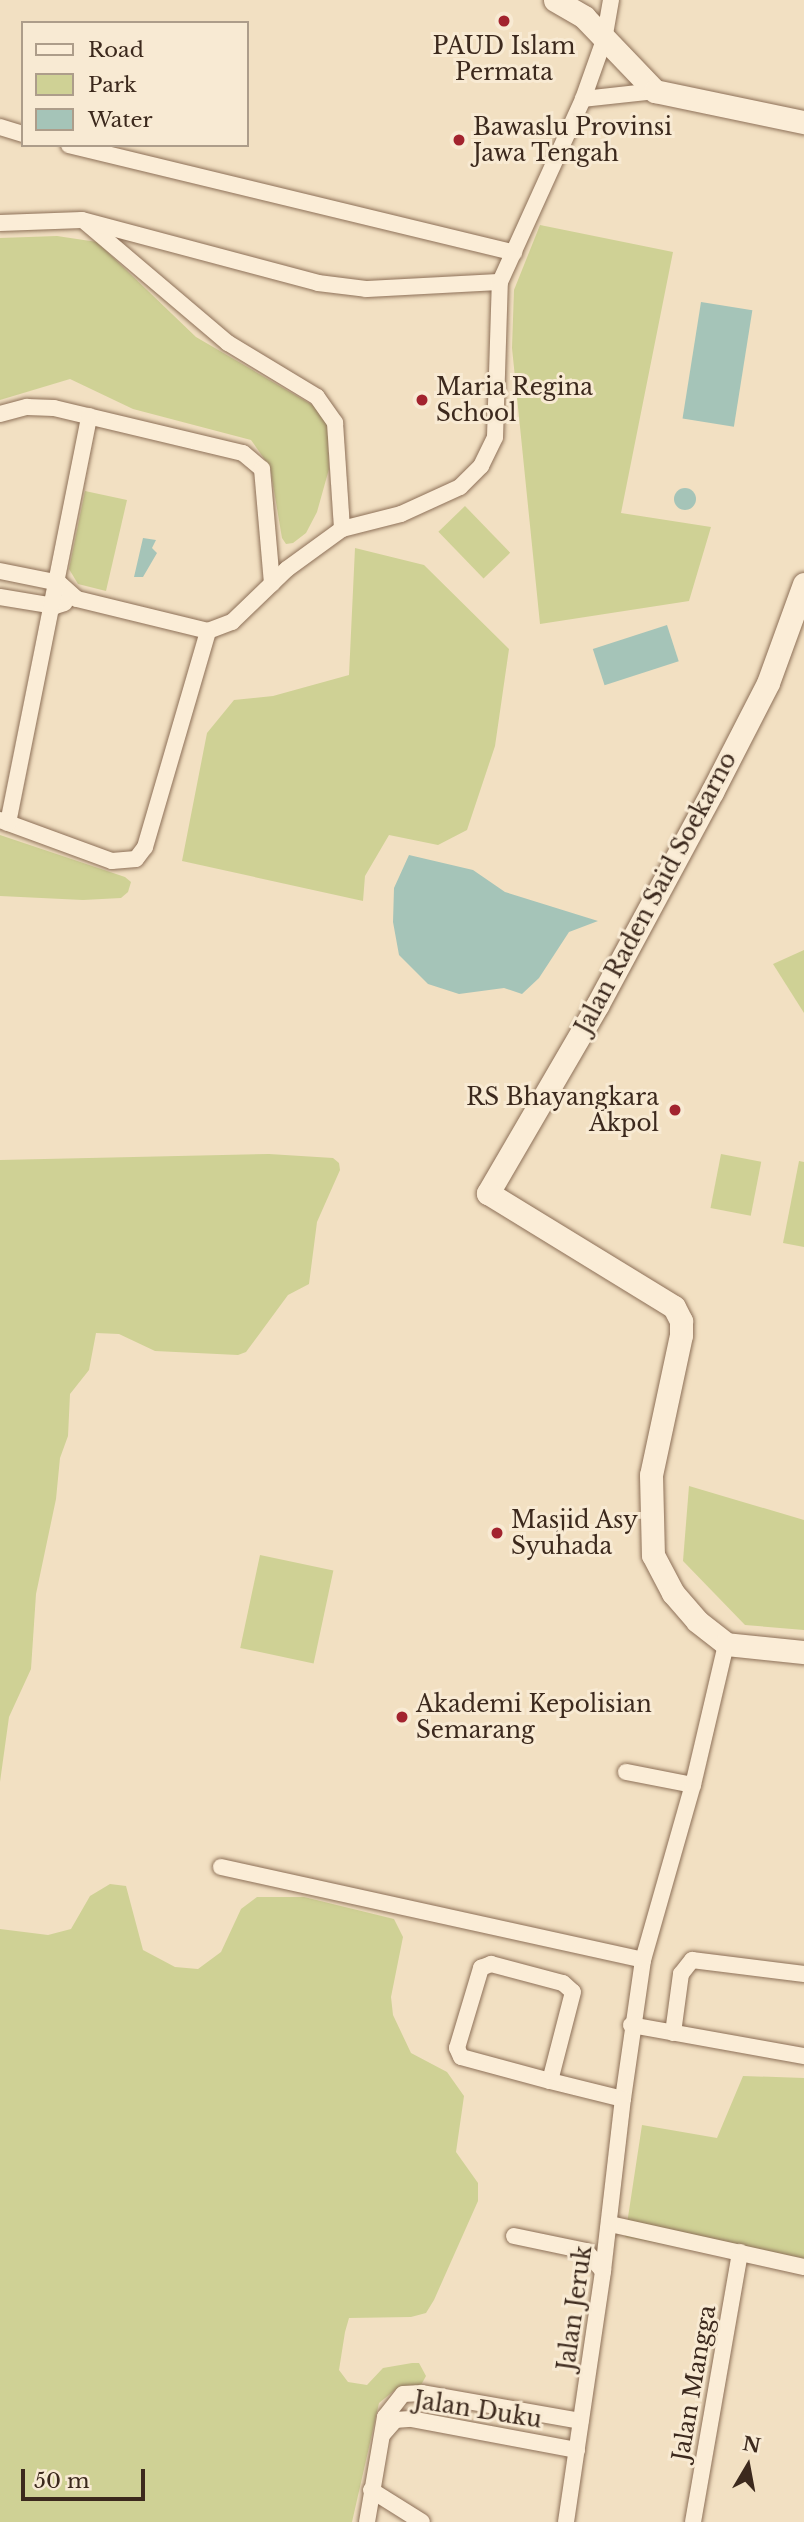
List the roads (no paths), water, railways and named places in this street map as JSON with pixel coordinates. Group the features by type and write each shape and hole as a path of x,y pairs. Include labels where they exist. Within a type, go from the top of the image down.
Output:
{"street":[{"path":"555,0 583,17 655,91"},
{"path":"0,571 59,583 78,599 208,631 232,622 272,584 342,529 413,509 460,487 481,466 495,437 500,282 583,99 604,40 611,0"},
{"path":"583,99 655,91 804,122"},
{"path":"0,127 21,133"},
{"path":"77,147 514,253"},
{"path":"0,223 82,220 318,283 409,290 500,282"},
{"path":"82,220 228,343 317,397 335,423 342,529"},
{"path":"0,414 27,407 89,416 223,445 243,453 262,470 272,584"},
{"path":"89,416 55,606 4,821 112,861 136,859 145,847 208,631"},
{"name":"Jalan Raden Said Soekarno","path":"726,1644 697,1621 673,1593 653,1555 649,1534 651,1475 681,1335 681,1321 674,1307 488,1192 598,1004 718,780 768,683 804,584"},
{"path":"0,597 55,606 78,599"},
{"path":"726,1644 804,1652"},
{"name":"Jalan Jeruk","path":"566,2522 610,2224 631,2025 643,1960 693,1785 726,1644"},
{"path":"626,1772 693,1785"},
{"path":"220,1867 643,1960"},
{"path":"673,2033 681,1974 692,1960 804,1974"},
{"path":"550,2081 573,1992 563,1983 486,1964 478,1976 457,2053 550,2081 623,2099"},
{"path":"631,2025 804,2056"},
{"path":"610,2224 804,2267"},
{"path":"514,2236 586,2251 603,2271"},
{"name":"Jalan Mangga","path":"693,2522 740,2252"},
{"path":"367,2522 385,2417 403,2395 422,2393 581,2421"},
{"name":"Jalan Duku","path":"381,2436 395,2420 411,2419 577,2450"},
{"path":"371,2490 422,2522"}],"water":[{"path":"701,302 752,310 734,427 683,419"},
{"path":"685,488 695,495 696,499 689,509 685,510 675,503 674,499 681,489"},
{"path":"143,538 156,540 152,548 157,553 143,577 134,577"},
{"path":"667,625 679,661 605,685 593,649"},
{"path":"409,855 473,870 505,892 598,921 569,932 539,978 522,994 504,988 459,994 428,984 399,955 393,922 394,888"}],"place":[{"name":"PAUD Islam Permata","path":"504,21"},
{"name":"Bawaslu Provinsi Jawa Tengah","path":"459,140"},
{"name":"Maria Regina School","path":"422,400"},
{"name":"RS Bhayangkara Akpol","path":"675,1110"},
{"name":"Masjid Asy Syuhada","path":"497,1533"},
{"name":"Akademi Kepolisian Semarang","path":"402,1717"}]}
